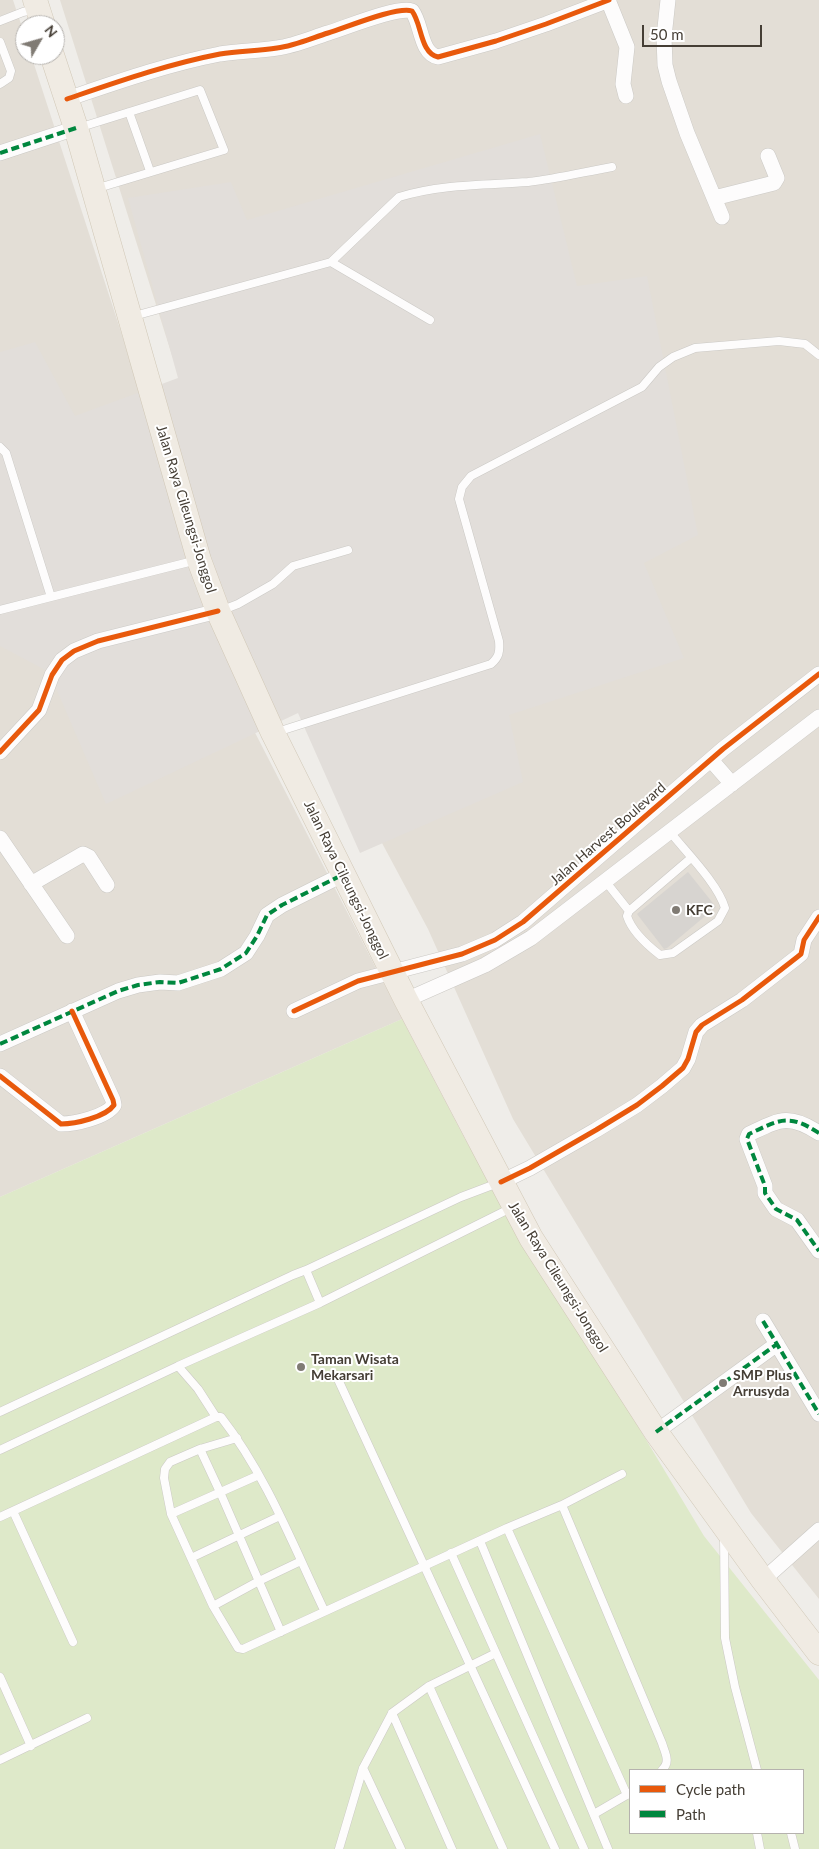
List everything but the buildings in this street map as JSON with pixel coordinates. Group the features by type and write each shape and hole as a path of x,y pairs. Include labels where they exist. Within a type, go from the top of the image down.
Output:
{"main road":[{"name":"Jalan Raya Cileungsi-Jonggol","path":"55,65 76,128 199,560 218,612 272,733 344,874 391,972 531,1238 656,1432 763,1580 819,1653"}],"street":[{"path":"66,99 149,72 220,54 278,48 330,33 368,19 400,11 412,11 428,50 433,56 438,57 496,41 609,0 627,47 623,84 626,96"},
{"path":"668,0 664,37 669,81 684,125 722,216"},
{"path":"0,153 76,128"},
{"path":"714,198 774,182 777,178 768,156"},
{"path":"0,752 39,710 52,675 62,660 74,651 98,641 218,612"},
{"name":"Jalan Harvest Boulevard","path":"294,1010 358,981 462,954 495,940 523,922 710,760 819,674"},
{"path":"406,1000 485,965 531,938 819,717"},
{"path":"710,760 732,784"},
{"path":"0,838 67,936"},
{"path":"31,884 83,854 89,857 107,885"},
{"path":"0,1044 118,991 160,982 178,983 222,969 246,953 267,915 282,905 344,874"},
{"path":"501,1182 530,1168 637,1105 678,1074 688,1059 696,1032 702,1025 742,1000 801,954 804,940 819,918"},
{"path":"0,1076 61,1124 77,1122 109,1111 114,1105 113,1100 72,1012"},
{"path":"819,1133 799,1123 780,1120 749,1134 747,1139 765,1186 765,1193 776,1209 797,1220 819,1251"},
{"path":"763,1322 819,1414"},
{"path":"656,1432 776,1344"},
{"path":"763,1580 819,1530"}],"lane":[{"path":"0,21 23,12 38,11"},
{"path":"0,42 11,71 9,78 0,84"},
{"path":"76,128 200,90 224,150 93,189"},
{"path":"129,112 150,171"},
{"path":"129,318 331,262 398,196 412,192 485,184 530,182 612,167"},
{"path":"331,262 430,320"},
{"path":"272,733 342,713 491,664 497,658 500,652 499,641 459,499 462,487 471,476 642,387 659,367 673,357 695,348 778,342 805,344 819,355"},
{"path":"0,447 6,453 51,597"},
{"path":"218,612 238,604 273,584 293,566 348,550"},
{"path":"0,610 199,560"},
{"path":"670,832 722,896 725,908 718,921 673,953 660,955 645,943 629,923 627,916 629,911 691,858"},
{"path":"606,882 629,911"},
{"path":"0,1412 461,1197 501,1182"},
{"path":"0,1450 178,1366 320,1303 514,1206"},
{"path":"306,1270 320,1303"},
{"path":"178,1366 198,1389 216,1418"},
{"path":"336,1375 555,1849"},
{"path":"0,1517 221,1417 237,1438 259,1475 324,1610"},
{"path":"237,1438 200,1449 170,1462 165,1469 164,1478 171,1514 213,1606 238,1648 246,1648 324,1610 562,1505 622,1474"},
{"path":"200,1449 280,1632"},
{"path":"171,1514 259,1475"},
{"path":"562,1505 662,1743 668,1760 664,1769"},
{"path":"13,1511 74,1642"},
{"path":"191,1558 280,1516"},
{"path":"724,1526 725,1638 734,1687 757,1769"},
{"path":"507,1528 629,1794 594,1814"},
{"path":"480,1541 608,1849"},
{"path":"451,1553 584,1849"},
{"path":"213,1606 259,1581 301,1562"},
{"path":"339,1849 363,1768 392,1713 428,1686 496,1653"},
{"path":"0,1677 31,1746"},
{"path":"428,1686 502,1849"},
{"path":"392,1713 452,1849"},
{"path":"0,1760 87,1718"},
{"path":"363,1768 401,1849"},
{"path":"757,1834 760,1849"},
{"path":"791,1834 795,1849"}],"shaded area":[{"path":"0,0 13,0 18,15 15,15 15,65 34,65 121,332 228,680 402,1019 0,1197"},
{"path":"60,0 819,0 819,1599 751,1513 513,1119 428,929 245,587"},
{"path":"540,134 577,286 647,276 698,535 644,563 684,658 509,715 523,782 360,853 298,713 106,804 49,672 0,646 0,352 35,342 75,416 178,378 128,198 231,182 247,220"}],"green space":[{"name":"Taman Wisata Mekarsari","path":"402,1019 466,1141 704,1536 819,1680 819,1849 0,1849 0,1197"}],"marked path":[{"path":"0,153 76,128"},
{"path":"0,1044 118,991 138,985 160,982 178,983 221,969 246,953 267,915 282,905 344,874"},
{"path":"819,1133 799,1123 784,1121 776,1122 749,1134 747,1139 765,1186 765,1193 776,1209 797,1220 819,1251"},
{"path":"763,1321 819,1414"},
{"path":"656,1432 777,1344"}],"cycle path":[{"path":"67,99 181,63 220,54 290,46 371,18 405,10 412,11 424,44 432,54 438,57 496,41 609,0"},
{"path":"0,752 39,710 52,675 62,660 74,651 98,641 218,611"},
{"path":"294,1011 358,981 462,954 495,940 523,922 723,749 819,674"},
{"path":"501,1182 530,1168 596,1130 637,1105 662,1086 683,1068 688,1059 696,1032 702,1025 742,1000 801,954 804,940 819,917"},
{"path":"0,1076 61,1124 90,1119 110,1109 114,1105 113,1100 72,1011"}],"place":[{"name":"KFC","path":"676,910"},
{"name":"Taman Wisata Mekarsari","path":"301,1367"},
{"name":"SMP Plus Arrusyda","path":"723,1383"}]}
